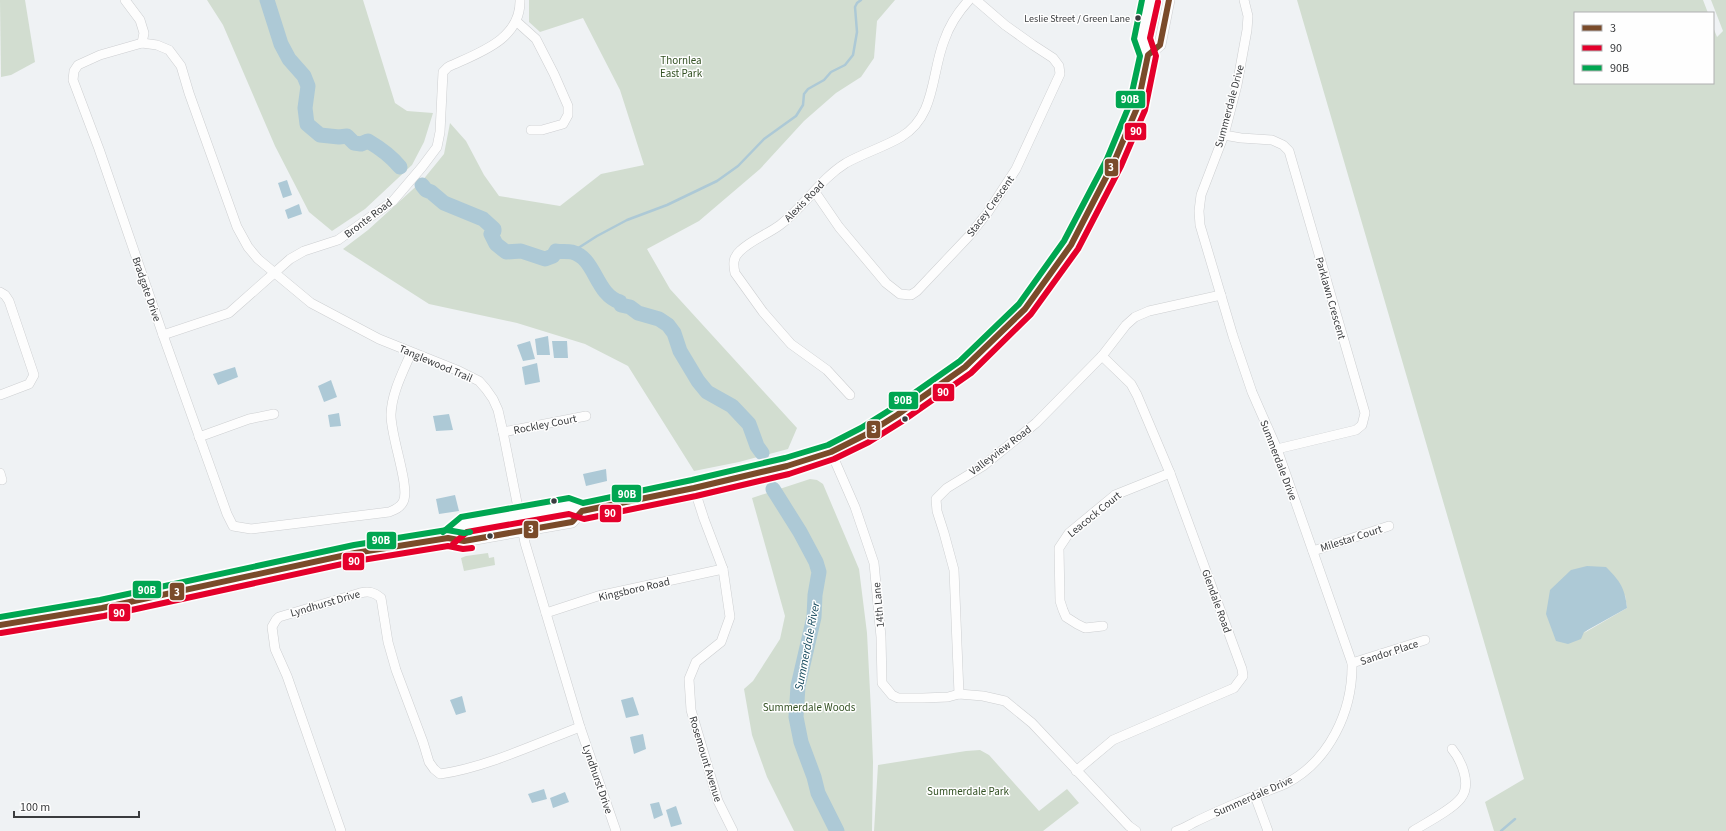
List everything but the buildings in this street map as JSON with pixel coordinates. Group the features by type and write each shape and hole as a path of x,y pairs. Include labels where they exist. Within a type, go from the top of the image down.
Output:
{"main road":[{"path":"448,538 463,525 570,506 582,511 694,488 787,466 831,452 865,435 897,415 965,367 1025,309 1071,245 1114,162 1137,108 1148,55 1142,39 1150,0"},
{"path":"1148,55 1160,45 1169,0"},
{"path":"1,627 102,608 355,553 448,538 464,541 572,522 582,511"}],"street":[{"path":"125,0 140,20 144,33 142,43"},
{"name":"Bronte Road","path":"163,335 229,313 246,299 273,272 290,259 304,251 338,240 393,201 437,147 440,132 443,72 448,67 502,40 510,32 516,21 519,14 520,0"},
{"name":"Alexis Road","path":"850,395 827,370 791,344 772,323 735,273 735,257 740,250 780,225 815,192 823,181 833,172 861,155 901,137 914,127 922,118 931,92 943,42 961,8 969,0"},
{"name":"Stacey Crescent","path":"815,192 859,252 886,283 900,294 911,295 917,291 969,236 988,212 1016,169 1060,74 1059,66 1053,58 1005,25 976,0"},
{"name":"Summerdale Drive","path":"1176,831 1284,784 1313,765 1326,748 1336,731 1347,705 1353,681 1352,663 1277,449 1252,392 1233,336 1200,225 1199,211 1201,195 1224,135 1247,30 1248,16 1244,0"},
{"path":"516,21 536,39 568,106 568,115 563,124 542,130 531,130"},
{"name":"Bradgate Drive","path":"273,272 258,259 248,247 237,227 189,93 181,66 169,50 157,45 142,43 100,55 78,65 74,71 73,80 99,149 227,514 233,526 251,529 396,510 403,502 406,487 395,445 391,413 396,390 411,353"},
{"name":"Parklawn Crescent","path":"1224,135 1241,138 1272,140 1284,145 1288,151 1365,413 1362,425 1356,430 1277,449"},
{"name":"Tanglewood Trail","path":"273,272 311,303 372,336 411,353 459,370 479,381 493,399 498,410 522,530"},
{"path":"0,292 8,298 34,375 29,384 0,395"},
{"name":"Valleyview Road","path":"959,694 954,570 944,532 938,516 936,499 948,488 983,466 1036,423 1102,356 1126,326 1140,314 1221,295"},
{"name":"Glendale Road","path":"1076,771 1113,740 1234,688 1243,676 1242,669 1170,473 1131,384 1102,356"},
{"path":"200,437 249,419 274,414"},
{"name":"Rockley Court","path":"503,432 586,416"},
{"name":"14th Lane","path":"831,452 855,507 874,563 881,637 882,683 892,695 898,698 948,697 959,694"},
{"name":"Leacock Court","path":"1103,626 1085,628 1066,617 1060,600 1059,548 1069,533 1114,495 1170,473"},
{"name":"Rosemount Avenue","path":"694,488 704,520 723,569 730,618 721,642 696,662 690,679 691,710 718,801 733,831"},
{"name":"Milestar Court","path":"1313,551 1389,526"},
{"name":"Lyndhurst Drive","path":"522,530 580,727 616,831"},
{"name":"Kingsboro Road","path":"546,613 598,596 723,569"},
{"name":"Lyndhurst Drive","path":"341,831 287,676 275,649 272,627 279,617 360,592 369,591 376,593 381,598 388,642 396,670 429,762 440,774 460,770 497,758 580,727"},
{"name":"Sandor Place","path":"1352,663 1426,640"},
{"path":"959,694 983,696 1005,701 1032,723 1130,829"},
{"path":"1413,831 1446,810 1462,797 1465,789 1465,779 1461,764 1452,749"},
{"path":"1255,796 1268,831"}],"green space":[{"path":"0,0 25,0 35,62 11,75 1,77"},
{"path":"207,0 363,0 395,103 407,111 433,113 424,142 412,165 365,209 332,231 309,212 275,146 223,25"},
{"name":"Thornlea East Park","path":"529,0 895,0 877,21 874,58 861,77 836,93 804,121 760,169 699,221 647,249 670,289 797,428 788,449 739,462 694,471 628,366 585,344 517,323 429,304 343,249 368,230 422,181 444,154 450,123 466,141 484,175 499,196 560,206 601,174 644,165 620,90 583,18 540,32 529,22"},
{"path":"1297,0 1703,0 1708,12 1574,12 1574,84 1714,84 1714,30 1717,37 1723,31 1711,0 1726,0 1726,831 1494,831 1485,802 1524,779","holes":["1625,595 1627,608 1584,633"]},
{"name":"Summerdale Woods","path":"810,479 817,480 823,484 859,569 867,633 871,711 873,762 872,831 794,831 767,777 752,735 744,689 753,681 780,639 785,616 752,498"},
{"path":"488,553 489,558 494,557 495,565 464,571 461,558"},
{"name":"Summerdale Park","path":"980,750 989,755 1039,811 1067,789 1079,803 1043,831 874,831 878,765"}],"water":[{"path":"287,180 292,195 283,198 278,183"},
{"path":"299,204 302,214 288,219 285,210"},
{"path":"548,336 550,355 537,355 535,339"},
{"path":"530,341 535,359 523,361 517,345"},
{"path":"552,341 567,341 568,358 554,358"},
{"path":"537,363 540,382 525,385 522,367"},
{"path":"235,367 238,377 218,385 213,374"},
{"path":"331,380 337,397 324,402 318,386"},
{"path":"339,413 341,426 330,427 328,415"},
{"path":"449,414 453,430 436,431 433,416"},
{"path":"606,469 607,481 586,486 583,474"},
{"path":"455,495 459,511 439,514 436,499"},
{"path":"1587,566 1606,567 1611,572 1621,585 1625,595 1627,608 1584,632 1581,639 1568,644 1556,641 1546,614 1550,590 1571,570"},
{"path":"462,696 466,712 456,715 450,700"},
{"path":"633,697 639,715 626,718 621,700"},
{"path":"643,734 646,749 634,754 630,737"},
{"path":"544,789 547,799 532,803 528,794"},
{"path":"565,792 569,802 553,808 550,798"},
{"path":"659,802 663,815 654,819 650,804"},
{"path":"676,806 682,824 671,827 666,810"}],"waterway":[{"path":"267,0 281,44 289,59 304,76 308,86 305,108 307,124 320,135 339,137 347,136 354,143 361,144 368,141 385,152 400,167"},
{"path":"572,252 597,236 627,220 667,205 717,181 738,166 764,139 796,116 803,105 804,94 808,89 824,80 831,72 845,65 853,55 857,32 855,7 861,0"},
{"path":"422,185 426,190 431,192 444,203 483,219 494,229 491,234 496,244 506,252 521,251 545,259 553,256 556,251 572,252 586,261 605,292 620,302 621,305 630,307 638,313 659,319 668,325 674,333 680,351 698,381 707,392 732,406 749,424 757,446 762,453"},
{"name":"Summerdale River","path":"773,489 800,532 816,562 819,572 815,595 814,617 798,686 796,717 801,742 814,777 818,793 837,831"},
{"path":"1501,831 1515,819"}],"transit line":[{"name":"90B","path":"443,532 461,517 569,498 583,503 692,480 785,458 828,445 861,428 893,408 960,361 1019,304 1064,241 1107,159 1129,106 1140,56 1134,39 1142,0"},
{"name":"3","path":"0,625 102,608 355,553 448,538 464,541 572,522 582,511 694,488 787,466 831,452 865,435 897,415 965,367 1025,309 1071,245 1114,162 1137,108 1148,55 1160,45 1169,0"},
{"name":"90","path":"453,544 467,532 569,514 584,519 696,496 789,474 834,459 869,442 901,422 971,373 1031,314 1078,249 1121,166 1145,110 1156,56 1150,38 1158,2"},
{"name":"90B","path":"0,617 100,600 354,545 447,530 464,533 470,532"},
{"name":"90","path":"1,633 104,616 356,561 448,546 463,549 472,548"}],"place":[{"name":"Leslie Street / Green Lane","path":"1138,18"}]}
